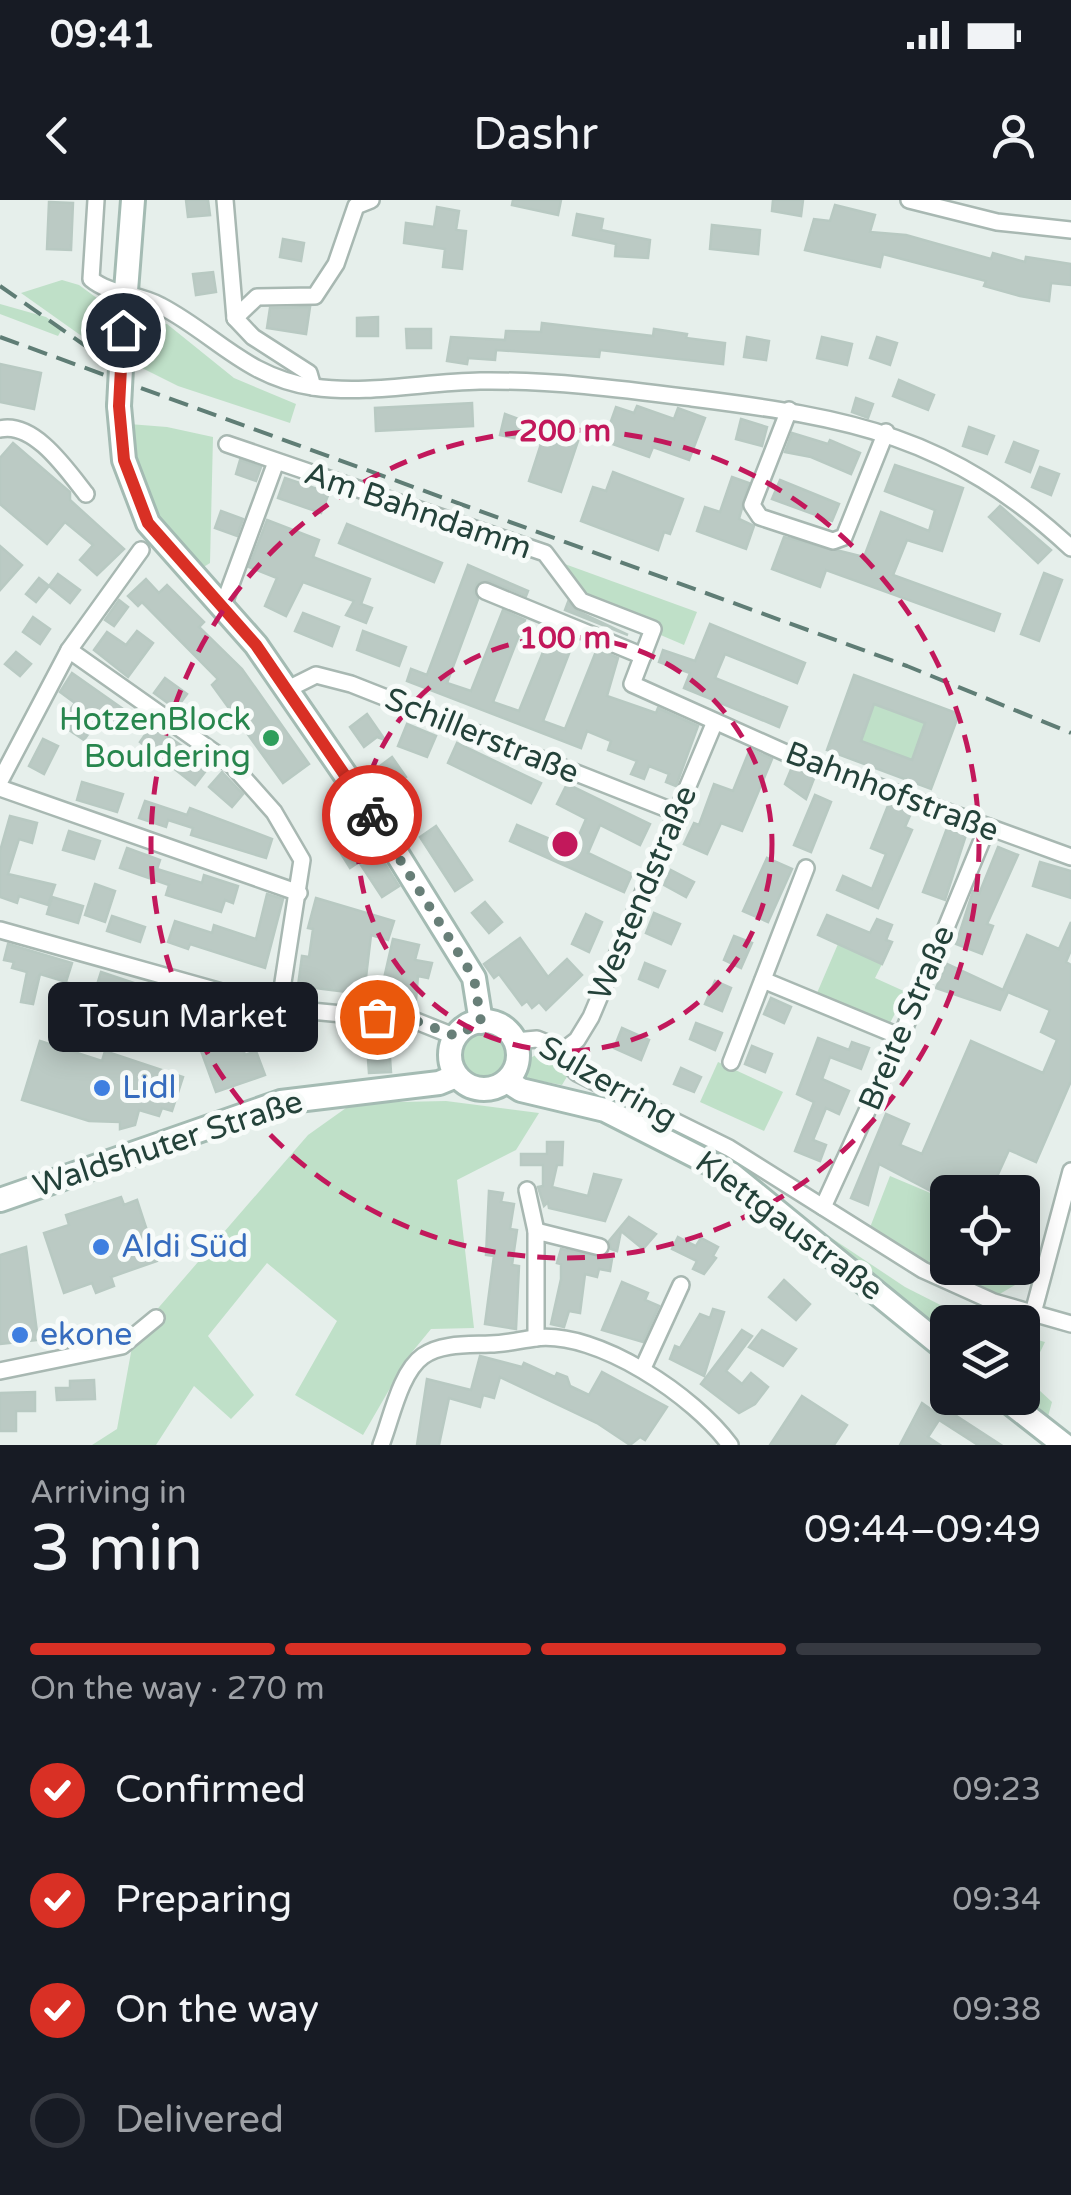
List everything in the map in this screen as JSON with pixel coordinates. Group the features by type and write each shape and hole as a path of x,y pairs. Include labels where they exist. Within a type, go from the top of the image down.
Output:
{"main road":[{"path":"133,200 119,406 124,460 148,523 223,606 288,689 474,978 481,1022"},
{"path":"481,1022 501,1026 515,1040 518,1059 507,1080 482,1090 456,1076 450,1054 456,1036 481,1022"},
{"name":"Waldshuter Straße","path":"0,1200 281,1102 439,1083 456,1076"},
{"name":"Klettgaustraße","path":"507,1080 522,1090 606,1110 731,1174 930,1336"},
{"path":"1026,1415 1064,1445"}],"street":[{"path":"96,200 91,279 100,287 162,306 252,370 313,387 480,381 596,386 788,410 886,432 987,480 1022,502 1071,548"},
{"path":"225,200 236,318 253,337 309,373 313,387"},
{"path":"236,318 257,297 315,296 336,264 356,206 371,200"},
{"path":"909,200 997,222 1071,230"},
{"path":"788,410 752,505 760,517 833,541 844,537 886,432"},
{"path":"0,429 10,427 28,434 63,465 86,494"},
{"name":"Am Bahndamm","path":"226,444 545,553 581,601 653,629 642,656"},
{"name":"Am Bahndamm","path":"223,606 276,462"},
{"path":"141,550 69,650 0,784 299,893"},
{"path":"485,591 642,656 632,684 705,713 714,724"},
{"path":"69,650 232,765 274,812 302,860 279,1008"},
{"name":"Schillerstraße","path":"288,689 316,676 351,684 675,812"},
{"name":"Westendstraße","path":"560,1053 577,1040 591,1016 714,724"},
{"name":"Bahnhofstraße","path":"714,724 1071,858"},
{"name":"Breite Straße","path":"823,1206 901,1037 988,828"},
{"path":"730,1062 806,868"},
{"path":"0,930 279,1008 416,1021 456,1036"},
{"path":"763,980 901,1037"},
{"name":"Sulzerring","path":"515,1040 537,1039 560,1053 577,1073 729,1148 923,1270 1005,1305"},
{"path":"1036,1305 1071,1171"},
{"path":"528,1190 536,1231 536,1338"},
{"path":"536,1231 600,1247"},
{"path":"643,1368 681,1285"},
{"name":"Sulzerring","path":"1040,1315 1071,1324"},
{"path":"0,1370 122,1346 156,1318"},
{"path":"381,1445 412,1368 422,1356 439,1348 523,1343 536,1338 597,1348 643,1368 711,1420 730,1445"}],"green space":[{"path":"62,280 79,285 109,307 100,349 21,293"},
{"path":"0,304 46,317 62,329 58,336 0,314"},
{"path":"153,324 167,324 234,378 296,404 290,423 178,386 134,364 143,330"},
{"path":"129,424 213,437 210,563 202,568 151,503 135,466"},
{"path":"562,563 697,612 684,645 581,601 560,574"},
{"path":"876,700 907,716 927,718 910,766 895,753 859,747"},
{"path":"838,944 882,964 875,978 906,992 890,1023 817,993"},
{"path":"483,1033 499,1039 505,1055 499,1071 483,1077 467,1071 461,1055 467,1039"},
{"path":"538,1054 568,1075 562,1085 529,1079 522,1073 522,1062"},
{"path":"718,1062 783,1092 764,1131 700,1102"},
{"path":"446,1101 539,1113 516,1150 457,1180 474,1328 431,1329 408,1357 363,1435 295,1395 337,1321 267,1263 208,1336 254,1395 231,1419 194,1386 156,1445 92,1445 117,1429 134,1336 308,1135 353,1103"},
{"path":"890,1176 930,1193 930,1264 869,1230"},
{"path":"827,1235 905,1287 940,1305 930,1305 930,1328 821,1241"},
{"path":"974,1285 1015,1285 998,1295"},
{"path":"1040,1391 1052,1402 1047,1420 1040,1415"}],"building":[{"path":"186,200 208,200 210,215 188,217"},
{"path":"513,200 561,200 558,215 512,205"},
{"path":"773,200 803,200 801,216 772,211"},
{"path":"49,202 73,203 71,250 47,249"},
{"path":"835,205 875,215 870,232 906,235 991,259 993,253 1025,262 1026,257 1071,264 1071,285 1051,283 1049,301 984,286 986,281 883,254 880,267 805,250 814,219 830,221"},
{"path":"437,207 459,211 456,230 466,231 462,269 443,267 445,249 404,243 406,223 434,227"},
{"path":"577,214 603,219 601,230 650,240 648,258 615,256 616,244 573,235"},
{"path":"712,225 760,230 758,254 710,249"},
{"path":"283,239 304,243 301,261 280,257"},
{"path":"213,272 216,292 196,295 193,274"},
{"path":"310,307 306,334 267,328 270,308"},
{"path":"378,317 378,336 357,336 357,318"},
{"path":"542,323 653,336 654,329 687,334 686,338 725,343 723,364 600,350 599,357 496,350 495,360 468,358 467,364 447,361 451,337 505,340 506,331 541,332"},
{"path":"406,329 431,329 431,348 407,348"},
{"path":"747,337 769,341 766,360 744,357"},
{"path":"822,337 852,344 847,365 817,358"},
{"path":"877,337 897,343 890,365 870,358"},
{"path":"0,364 41,373 34,409 0,402"},
{"path":"899,380 934,395 928,410 893,396"},
{"path":"856,398 873,404 868,418 852,412"},
{"path":"472,403 473,426 376,431 375,408"},
{"path":"637,406 674,419 678,408 705,418 689,460 653,447 649,457 604,441 616,407 634,413"},
{"path":"505,414 578,441 561,492 529,481 541,444 500,435"},
{"path":"741,419 767,427 762,446 736,439"},
{"path":"969,427 994,436 987,454 963,446"},
{"path":"792,433 828,444 830,440 860,453 851,474 811,457 785,452"},
{"path":"1014,442 1038,451 1030,472 1006,462"},
{"path":"13,443 70,492 70,500 124,549 97,575 80,560 93,545 65,522 47,544 0,504 0,458"},
{"path":"240,460 261,467 256,481 236,474"},
{"path":"895,465 963,488 942,551 907,540 893,575 1000,614 994,631 826,570 820,587 772,569 784,537 864,557 881,512 929,531 935,510 885,491"},
{"path":"1040,467 1059,474 1051,495 1032,487"},
{"path":"613,472 683,499 670,534 664,532 658,550 581,521 593,487 606,491"},
{"path":"732,477 749,483 739,519 754,526 746,549 697,531 705,507 720,512"},
{"path":"285,478 329,493 321,513 278,498"},
{"path":"780,480 839,504 832,521 772,499"},
{"path":"1000,506 1051,550 1038,563 989,517"},
{"path":"221,511 243,519 237,536 215,528"},
{"path":"267,520 319,540 313,557 370,579 361,604 372,608 366,623 346,615 354,601 303,582 286,616 265,606 277,578 249,567"},
{"path":"347,524 442,563 434,582 339,543"},
{"path":"0,546 22,565 0,590"},
{"path":"468,565 528,591 526,596 489,581 477,583 474,592 478,599 447,683 471,691 503,610 525,620 493,702 519,711 547,642 570,651 543,721 565,729 597,649 618,658 607,696 656,713 658,708 698,726 676,786 666,782 669,774 649,766 644,779 631,774 637,761 608,750 611,741 587,731 581,748 407,681 411,669 427,675"},
{"path":"1044,573 1062,580 1039,641 1021,634"},
{"path":"58,574 80,590 70,603 49,586"},
{"path":"39,578 49,586 36,602 26,594"},
{"path":"146,579 159,593 167,585 204,622 199,627 242,669 309,764 283,783 212,685 218,679 142,602 138,606 128,596"},
{"path":"119,600 128,607 114,626 105,620"},
{"path":"568,602 577,611 628,635 565,610"},
{"path":"303,613 339,627 332,646 295,631"},
{"path":"33,617 50,629 40,644 23,632"},
{"path":"710,624 805,663 797,683 725,654 715,678 787,707 779,727 684,688 690,673 659,662 663,650 695,661"},
{"path":"137,631 153,643 128,677 94,650 107,632 126,645"},
{"path":"363,631 406,647 399,666 357,650"},
{"path":"16,652 31,664 20,676 5,664"},
{"path":"72,673 126,711 114,728 100,717 84,740 60,724 75,703 60,692"},
{"path":"854,675 959,714 931,789 827,750","holes":["874,704 925,723 912,760 861,741"]},
{"path":"165,678 187,694 176,709 154,693"},
{"path":"367,714 385,740 377,737 364,747 350,727"},
{"path":"407,724 436,736 427,757 398,746"},
{"path":"152,725 192,753 188,758 205,772 195,785 140,742"},
{"path":"43,739 58,746 44,774 29,766"},
{"path":"457,743 541,783 531,803 448,763"},
{"path":"750,749 772,759 742,831 721,823 707,854 684,844 694,823 699,825 714,784 733,791"},
{"path":"392,757 406,777 390,789 376,769"},
{"path":"792,767 815,776 806,799 785,784"},
{"path":"222,772 243,794 232,807 209,787"},
{"path":"82,782 123,794 117,812 77,800"},
{"path":"567,784 650,824 640,845 600,825 588,853 632,874 624,892 510,841 517,825 573,849 586,819 557,804"},
{"path":"815,795 831,802 811,852 794,845"},
{"path":"145,801 187,815 190,808 272,839 266,858 191,835 193,828 168,820 166,827 139,818"},
{"path":"889,803 912,811 905,827 912,830 878,908 837,890 843,876 872,889 886,854 871,848"},
{"path":"10,816 37,823 32,843 19,839 8,874 55,885 48,905 19,896 17,903 0,897 0,851"},
{"path":"350,824 370,855 377,851 399,886 382,897 359,862 350,868 330,836"},
{"path":"436,826 472,880 455,891 420,837"},
{"path":"947,828 966,835 945,900 923,892"},
{"path":"69,831 100,841 94,859 63,850"},
{"path":"998,847 1018,855 987,924 993,926 982,954 956,944 973,891 979,894"},
{"path":"127,848 160,860 157,869 202,883 204,875 238,886 233,903 225,900 221,912 166,895 169,885 120,868"},
{"path":"767,858 792,869 768,922 743,911"},
{"path":"1040,862 1071,871 1071,898 1033,886"},
{"path":"671,870 694,882 686,897 664,885"},
{"path":"95,884 115,891 105,922 85,915"},
{"path":"267,894 283,899 265,968 190,944 188,949 168,942 175,921 212,933 214,925 256,939"},
{"path":"52,897 83,906 78,923 47,914"},
{"path":"316,898 394,921 388,940 371,935 364,994 298,986 302,956 309,957 313,929 308,928"},
{"path":"485,902 502,922 489,933 472,913"},
{"path":"654,913 680,924 671,944 646,933"},
{"path":"586,914 602,922 589,952 572,944"},
{"path":"827,915 870,933 877,919 892,925 886,940 892,942 882,964 818,935"},
{"path":"112,916 145,927 140,942 107,931"},
{"path":"1071,922 1071,950 1066,962 1071,965 1071,1081 1036,1162 1009,1150 998,1175 930,1175 930,1191 879,1164 868,1205 851,1198 886,1114 909,1124 900,1145 922,1154 971,1041 1043,1073 1057,1040 1041,1032 1050,1010 1008,992 1000,1010 936,988 947,964 1003,990 1027,935 1059,949"},
{"path":"734,936 752,943 741,968 724,960"},
{"path":"520,938 548,977 567,959 582,975 546,1010 539,1002 532,1008 527,1001 522,1005 499,974 494,978 484,964"},
{"path":"393,939 419,945 415,960 432,963 428,978 418,976 416,1000 380,996"},
{"path":"8,944 72,963 66,982 40,974 33,1004 21,1002 27,972 12,968 14,962 4,960"},
{"path":"645,963 665,971 658,987 639,979"},
{"path":"101,972 185,1000 180,1014 145,1001 142,1009 124,1004 126,997 96,988"},
{"path":"715,981 731,988 722,1011 705,1004"},
{"path":"68,983 82,987 72,1023 58,1019"},
{"path":"771,998 791,1007 784,1023 764,1014"},
{"path":"696,1023 722,1033 715,1050 690,1039"},
{"path":"622,1028 649,1040 641,1060 614,1048"},
{"path":"388,1030 391,1072 369,1073 366,1032"},
{"path":"238,1035 245,1055 256,1051 265,1075 216,1092 200,1048"},
{"path":"818,1038 849,1050 852,1042 869,1048 861,1069 830,1057 822,1079 849,1091 839,1114 826,1108 813,1140 826,1145 820,1161 795,1151 814,1102 797,1094"},
{"name":"Lidl","path":"40,1041 102,1061 105,1051 183,1077 172,1111 162,1108 159,1116 139,1110 135,1125 120,1129 120,1122 89,1121 22,1100"},
{"path":"752,1046 772,1054 765,1072 745,1064"},
{"path":"681,1068 701,1077 694,1092 674,1084"},
{"path":"547,1142 563,1142 562,1165 557,1165 552,1187 588,1196 594,1174 621,1180 605,1221 549,1208 548,1202 544,1206 538,1187 543,1186 543,1165 521,1165 521,1154 547,1154"},
{"path":"489,1191 503,1193 501,1202 514,1204 510,1229 517,1230 512,1265 519,1266 516,1329 485,1324 494,1256 486,1255"},
{"name":"Aldi Süd","path":"121,1197 124,1205 137,1200 157,1261 111,1277 114,1286 96,1293 92,1283 64,1293 44,1233 69,1225 66,1215"},
{"path":"629,1217 656,1234 643,1249 621,1231 617,1251 611,1249 609,1241"},
{"path":"678,1237 696,1246 701,1238 718,1247 713,1256 716,1258 704,1274 693,1269 697,1261 672,1249"},
{"path":"26,1247 38,1340 0,1344 0,1255"},
{"path":"561,1249 612,1259 610,1271 599,1269 597,1277 585,1274 580,1313 569,1311 564,1327 551,1324 561,1279 561,1264 557,1263"},
{"path":"784,1280 810,1304 796,1320 769,1297"},
{"path":"622,1282 648,1293 645,1300 659,1306 643,1342 602,1330"},
{"path":"713,1309 724,1312 704,1376 670,1359 675,1346 680,1348 700,1314 710,1318"},
{"path":"742,1330 752,1336 726,1371 742,1384 751,1373 768,1387 755,1404 739,1413 701,1384"},
{"path":"762,1330 796,1349 783,1366 749,1347"},
{"path":"480,1356 522,1367 524,1363 555,1377 557,1373 567,1377 570,1386 589,1395 602,1372 667,1407 645,1440 640,1437 630,1445 597,1423 500,1377 494,1398 483,1395 480,1407 449,1398 439,1445 417,1445 427,1379 471,1390"},
{"path":"94,1380 95,1399 57,1400 56,1388 70,1388 70,1381"},
{"path":"35,1392 35,1411 16,1411 16,1431 0,1431 0,1393"},
{"path":"802,1396 847,1425 834,1445 770,1445"},
{"path":"922,1403 930,1409 930,1415 955,1415 1001,1445 978,1445 939,1420 928,1437 940,1445 900,1445"}],"railway":[{"path":"0,286 127,375"},
{"path":"0,337 907,666 1071,733"}],"way so far":[{"path":"372,815 474,978 481,1022 456,1036 416,1021 377,1017"}],"place":[{"name":"HotzenBlock Bouldering","path":"271,738"},
{"name":"Tosun Market","path":"377,1017"},
{"name":"Lidl","path":"102,1088"},
{"name":"Aldi Süd","path":"101,1247"},
{"name":"ekone","path":"20,1335"}],"route":[{"path":"123,330 119,420 124,460 148,523 256,645 372,815"}]}
